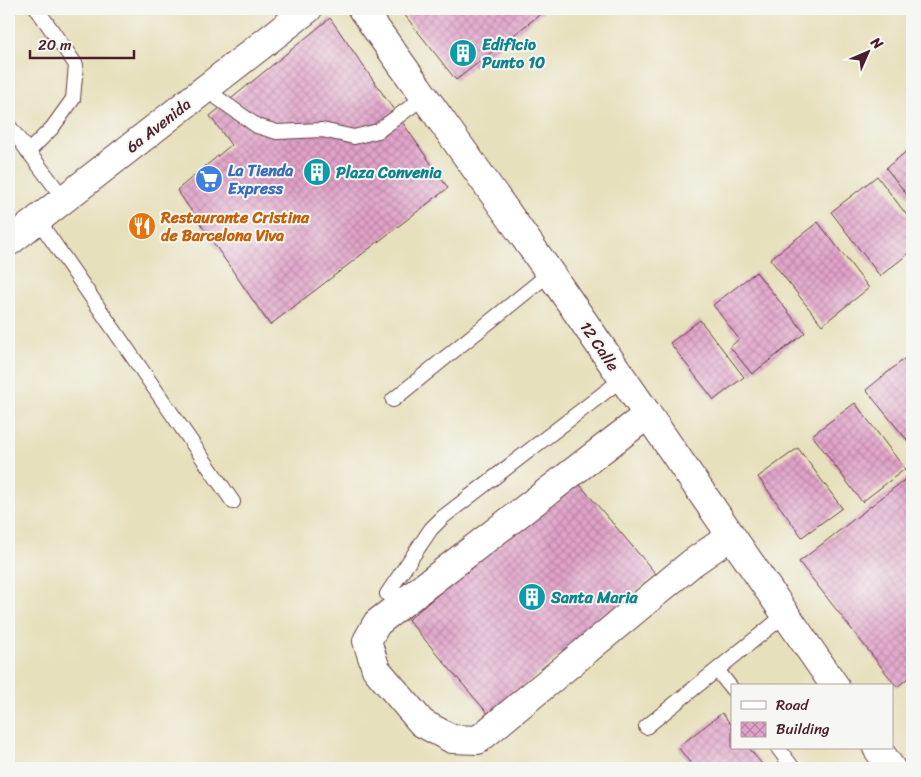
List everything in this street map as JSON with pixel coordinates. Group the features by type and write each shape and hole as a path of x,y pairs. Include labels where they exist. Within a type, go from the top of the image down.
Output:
{"street":[{"name":"6a Avenida","path":"9,242 308,9"},
{"name":"12 Calle","path":"362,9 550,274 834,684"},
{"path":"647,415 376,623 368,642 376,669 422,723 452,739 478,740 692,563 731,536"}],"lane":[{"path":"28,152 52,128 73,99 76,66 37,9"},
{"path":"205,89 257,126 277,132 322,130 354,137 378,131 424,97"},
{"path":"9,126 64,199"},
{"path":"38,220 232,502"},
{"path":"393,400 550,274"},
{"path":"387,594 426,535 443,517 622,379"},
{"path":"646,727 786,614"},
{"path":"718,670 731,688"},
{"path":"780,750 793,768"}],"building":[{"name":"Edificio Punto 10","path":"400,9 547,9 456,80"},
{"name":"Plaza Convenia","path":"330,18 448,188 270,325 177,190 231,145 210,116"},
{"path":"912,147 912,201 886,168"},
{"path":"877,176 912,222 912,251 880,276 831,212"},
{"path":"818,222 869,288 822,325 770,259"},
{"path":"756,272 805,333 752,374 730,347 739,339 713,305"},
{"path":"700,320 744,377 714,400 670,343"},
{"path":"909,355 912,359 912,446 866,390"},
{"path":"855,403 905,469 862,502 812,435"},
{"path":"798,448 842,508 802,537 758,477"},
{"path":"912,474 912,675 897,687 799,562"},
{"name":"Santa Maria","path":"575,479 656,574 489,715 408,620"},
{"path":"722,713 731,725 731,750 751,750 765,768 694,768 678,747"}],"place":[{"name":"Edificio Punto 10","path":"463,53"},
{"name":"Plaza Convenia","path":"317,172"},
{"name":"La Tienda Express","path":"209,179"},
{"name":"Restaurante Cristina de Barcelona Viva","path":"142,226"},
{"name":"Santa Maria","path":"532,597"}]}
